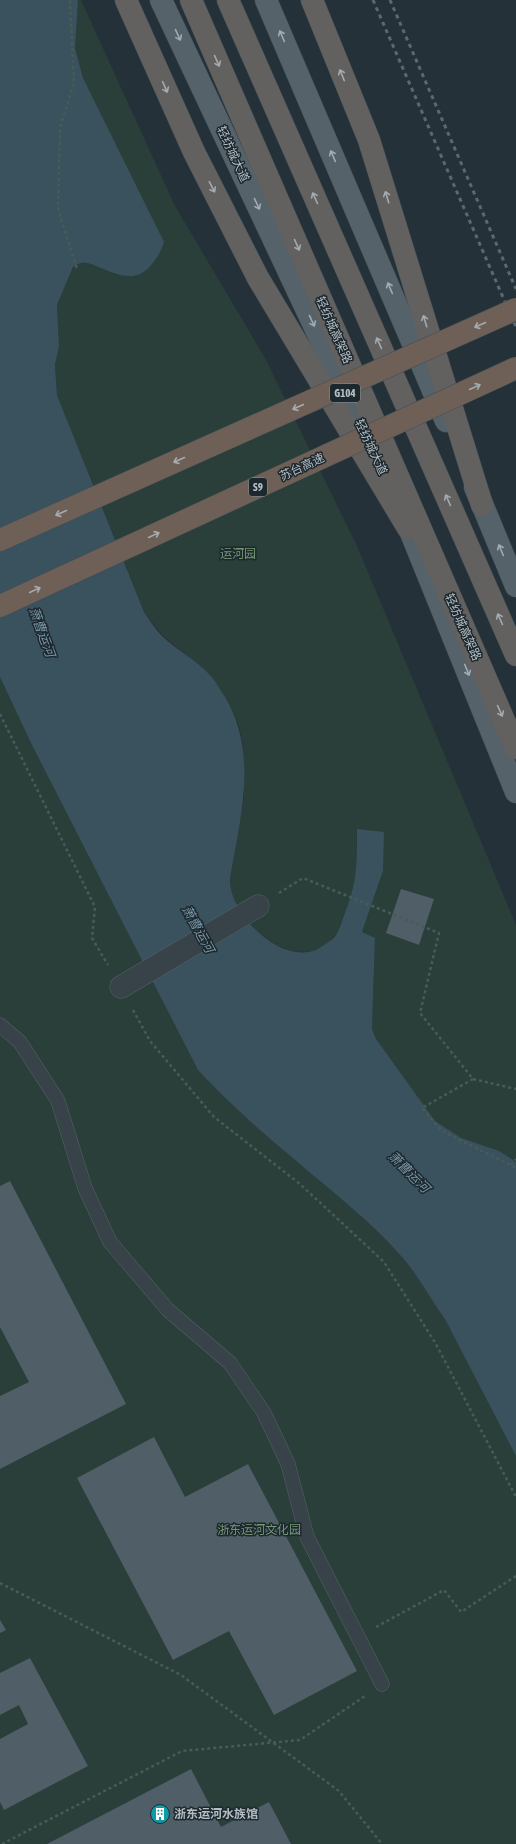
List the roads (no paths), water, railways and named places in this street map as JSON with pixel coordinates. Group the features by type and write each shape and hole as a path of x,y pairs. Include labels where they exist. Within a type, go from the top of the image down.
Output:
{"highway":[{"path":"126,0 194,152 258,278 412,535"},
{"name":"轻纺城高架路","path":"190,0 516,748"},
{"path":"228,0 516,655"},
{"path":"312,0 369,140 482,505"},
{"path":"0,540 516,310"},
{"name":"苏台高速","path":"0,606 516,368"}],"main road":[{"name":"轻纺城大道","path":"161,0 412,535 516,792"},
{"path":"266,0 516,586"}],"street":[{"path":"121,987 258,906"}],"lane":[{"path":"0,1025 20,1042 58,1101 85,1188 110,1242 168,1310 230,1362 264,1413 288,1464 308,1537 382,1684"}],"water":[{"name":"萧曹运河","path":"0,0 78,0 75,48 83,78 164,242 159,254 146,270 133,276 118,274 87,263 80,263 73,267 57,305 59,346 55,365 57,395 144,612 162,636 212,677 225,697 235,719 242,741 244,786 242,810 230,879 232,894 239,909 250,924 263,936 278,946 294,952 310,952 332,939 340,927 354,885 357,829 384,832 383,871 362,932 375,938 372,1029 376,1039 435,1121 461,1138 499,1151 516,1162 516,1456 445,1319 408,1264 390,1243 364,1218 257,1127 198,1070 32,745 0,677"}],"railway":[{"path":"373,0 516,327"},
{"path":"390,0 516,289"}],"place":[{"name":"浙东运河水族馆","path":"160,1814"}],"park label":[{"name":"运河园","path":"238,554"},
{"name":"浙东运河文化园","path":"259,1530"}]}
